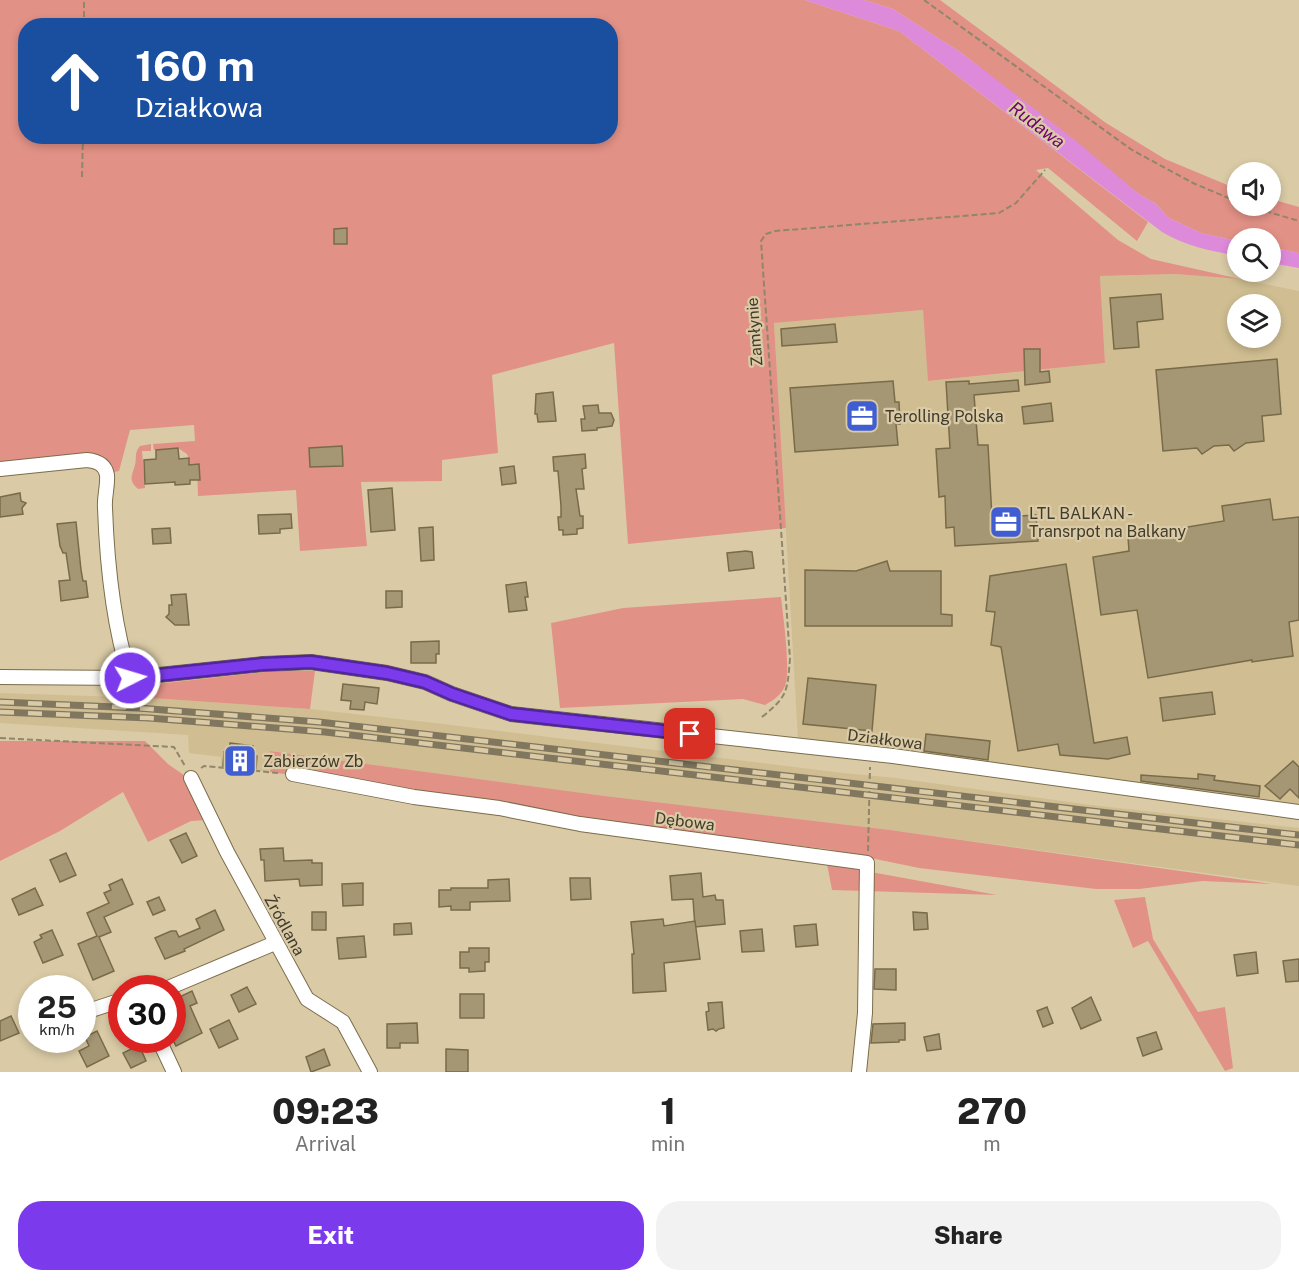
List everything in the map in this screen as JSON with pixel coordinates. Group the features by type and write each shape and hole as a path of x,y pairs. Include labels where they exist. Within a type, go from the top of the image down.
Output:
{"street":[{"path":"0,469 87,460 96,461 104,466 107,475 104,506 114,608 130,678"},
{"name":"Działkowa","path":"0,677 130,678 263,664 311,662 387,673 425,682 468,700 511,714 870,753 1299,812"},
{"name":"Dębowa","path":"293,774 423,798 499,808 580,824 867,863"},
{"name":"Źródlana","path":"191,778 227,852 307,999 343,1022 370,1072"},
{"path":"859,1072 865,992 867,863"},
{"path":"186,980 275,943"},
{"path":"165,1053 174,1072"}],"path":[{"path":"84,0 84,18"},
{"path":"924,0 1132,150 1193,183 1227,197"},
{"path":"82,177 83,144"},
{"name":"Zamłynie","path":"762,717 781,701 788,685 790,659 761,241 766,234 775,231 999,213 1016,203 1045,170"},
{"path":"1281,215 1299,220"},
{"path":"0,738 174,747 191,778 204,766 293,774"},
{"path":"867,863 870,753"}],"shaded area":[{"path":"0,0 805,0 899,31 1148,222 1137,241 1048,168 1036,170 1118,240 1151,259 1227,276 1227,278 1175,274 1100,276 1105,363 928,381 923,310 774,323 786,528 628,544 614,343 492,375 498,453 442,460 442,481 361,482 367,546 300,551 296,490 198,496 197,465 189,465 187,454 178,448 154,450 153,444 195,441 194,425 130,430 119,471 109,473 84,454 0,462"},
{"path":"864,0 940,0 1106,123 1165,159 1227,185 1227,216 1281,216 1281,202 1299,207 1299,253 1281,249 1281,228 1227,228 1227,239 1201,233 1169,218 1155,203 1140,195 963,54 893,9"},
{"path":"1175,274 1227,278 1227,282 1255,282 1299,291 1299,810 798,740 774,323 923,310 929,381 1105,363 1100,276"},
{"path":"151,444 151,451 142,451 145,488 138,489 132,478 136,453 140,446"},
{"path":"781,597 787,679 781,692 765,705 743,699 560,708 551,623 623,608"},
{"path":"274,671 315,671 310,709 151,698 147,685"},
{"path":"0,693 151,698 310,709 896,778 1091,805 1299,828 1299,886 890,830 605,796 270,751 269,772 221,767 221,757 189,753 188,735 0,723"},
{"path":"0,741 145,741 168,764 188,778 208,820 191,821 148,842 123,792 60,831 0,861"},
{"path":"270,751 605,796 890,830 1272,884 1202,881 1139,889 1096,889 919,868 827,849 632,827 409,791 270,772"},
{"path":"827,864 997,895 832,890"},
{"path":"1145,897 1153,939 1198,1012 1225,1007 1233,1068 1225,1071 1148,941 1133,948 1114,900"}],"water":[{"name":"Rudawa","path":"805,0 864,0 893,9 963,54 1076,141 1140,195 1155,203 1169,218 1201,233 1227,239 1227,254 1189,244 1162,232 899,31"},
{"path":"1281,249 1299,253 1299,268 1281,265"}],"building":[{"path":"347,228 347,244 334,244 334,229"},
{"path":"1161,294 1163,319 1137,322 1139,347 1114,349 1110,298"},
{"path":"835,324 837,342 782,346 781,329"},
{"path":"1024,349 1040,349 1040,372 1049,371 1050,382 1025,385"},
{"path":"1277,359 1281,414 1262,416 1264,441 1246,443 1234,451 1229,445 1214,446 1202,454 1197,448 1163,451 1156,370"},
{"path":"1018,380 1019,391 974,395 978,445 988,445 992,518 1036,515 1038,541 955,546 954,527 946,528 945,496 939,497 936,449 950,448 946,382 969,381 969,384"},
{"path":"893,381 895,402 899,402 900,424 896,424 898,445 795,452 790,388"},
{"path":"553,392 556,421 538,422 537,414 535,414 536,394"},
{"path":"1051,403 1053,421 1024,424 1022,407"},
{"path":"598,405 599,413 611,413 614,420 612,426 582,431 581,419 585,419 583,406"},
{"path":"342,446 343,466 310,467 309,448"},
{"path":"178,448 179,459 189,458 189,465 199,464 200,480 190,480 190,484 175,485 175,482 145,484 144,460 156,459 156,450"},
{"path":"585,454 586,468 582,469 584,489 576,489 580,516 583,516 583,528 577,529 577,534 563,535 563,530 559,530 558,517 561,517 561,506 558,471 554,471 553,457"},
{"path":"514,466 516,483 502,485 500,468"},
{"path":"392,488 395,530 371,532 368,490"},
{"path":"20,493 21,501 26,503 22,508 23,514 0,517 0,497"},
{"path":"1270,499 1273,520 1299,517 1299,620 1289,622 1293,656 1252,662 1252,660 1148,678 1137,610 1101,615 1093,557 1129,551 1128,537 1224,521 1222,506"},
{"path":"291,514 292,528 280,529 280,533 259,534 258,515"},
{"path":"76,522 81,570 83,581 86,581 88,597 61,601 59,581 70,580 66,553 63,553 60,546 57,524"},
{"path":"433,527 434,560 421,561 419,528"},
{"path":"170,528 171,543 153,544 152,529"},
{"path":"752,552 754,568 729,571 727,553"},
{"path":"887,561 890,571 941,571 941,614 952,615 952,626 805,626 805,570 856,571"},
{"path":"1066,564 1094,743 1127,737 1130,754 1108,759 1060,755 1058,744 1018,751 1001,647 991,645 995,612 986,611 990,576"},
{"path":"526,582 527,610 509,612 506,585"},
{"path":"386,591 402,591 402,607 386,608"},
{"path":"186,594 189,625 175,625 166,617 169,614 169,605 172,605 171,595"},
{"path":"439,641 436,663 411,663 411,642"},
{"path":"808,678 876,685 872,731 803,724"},
{"path":"343,684 379,688 377,704 365,702 364,710 350,709 351,701 341,700"},
{"path":"1212,692 1215,714 1163,721 1160,698"},
{"path":"926,734 990,741 988,760 924,751"},
{"name":"Zabierzów Zb","path":"230,743 253,746 252,755 257,756 256,769 223,766 224,752 229,753"},
{"path":"1293,761 1299,767 1299,798 1290,789 1280,799 1265,786"},
{"path":"1198,774 1215,776 1214,780 1260,786 1259,797 1141,781 1141,775 1198,779"},
{"path":"186,833 197,856 182,863 170,840"},
{"path":"283,848 284,861 312,860 312,863 322,863 322,885 300,886 299,879 265,881 264,860 261,860 260,849"},
{"path":"66,853 76,875 60,882 50,860"},
{"path":"701,873 703,897 715,895 716,900 723,900 725,924 695,927 693,899 672,900 670,876"},
{"path":"570,878 590,878 591,899 571,900"},
{"path":"122,879 133,904 104,917 111,932 99,937 114,971 96,979 96,975 91,975 78,944 97,936 87,913 109,903 104,893 111,890 109,885"},
{"path":"509,879 510,901 470,902 470,910 451,910 451,906 439,907 439,890 488,888 488,880"},
{"path":"363,883 363,905 343,906 342,884"},
{"path":"35,888 43,905 19,915 12,899"},
{"path":"159,897 165,910 153,915 147,902"},
{"path":"215,910 224,930 165,959 155,938 171,931 176,931 179,937 200,928 196,919"},
{"path":"312,912 326,912 326,930 312,930"},
{"path":"913,912 927,913 928,929 914,930"},
{"path":"663,919 664,926 695,921 700,959 664,963 666,991 633,993 632,954 634,954 631,922"},
{"path":"411,923 412,934 394,935 394,924"},
{"path":"816,924 818,945 796,947 794,926"},
{"path":"762,929 764,951 742,952 740,931"},
{"path":"52,930 63,955 43,963 34,942 42,938 40,935"},
{"path":"364,936 366,957 339,959 337,938"},
{"path":"469,948 489,948 489,962 485,962 485,971 469,972 469,968 460,968 460,952 469,952"},
{"path":"1256,952 1258,973 1237,976 1234,955"},
{"path":"1299,959 1299,981 1286,982 1283,961"},
{"path":"875,969 896,969 896,990 874,989"},
{"path":"247,987 256,1004 239,1012 231,995"},
{"path":"192,991 197,1003 190,1006 202,1033 186,1041 186,994"},
{"path":"460,994 484,994 484,1018 460,1018"},
{"path":"1091,997 1101,1020 1081,1029 1072,1008"},
{"path":"722,1002 724,1028 716,1031 708,1030 706,1012 709,1011 708,1003"},
{"path":"1047,1007 1053,1023 1043,1027 1037,1011"},
{"path":"11,1016 18,1033 0,1041 0,1021"},
{"path":"229,1020 238,1039 219,1048 210,1029"},
{"path":"417,1023 418,1043 400,1043 400,1048 387,1048 387,1024"},
{"path":"905,1023 905,1040 871,1043 873,1024"},
{"path":"96,1032 109,1056 87,1067 80,1053 96,1053"},
{"path":"1156,1032 1162,1049 1143,1056 1137,1038"},
{"path":"939,1034 941,1049 927,1051 924,1037"},
{"path":"324,1049 330,1065 311,1072 306,1057"},
{"path":"446,1049 468,1050 468,1072 446,1072"},
{"path":"123,1053 142,1053 146,1061 131,1068"}],"railway":[{"path":"0,702 138,708 319,722 1299,835"},
{"path":"0,712 149,718 325,732 1299,845"}],"place":[{"name":"Terolling Polska","path":"862,416"},
{"name":"LTL BALKAN - Transrpot na Balkany","path":"1006,522"},
{"name":"Zabierzów Zb","path":"240,761"}],"route":[{"path":"130,678 263,664 311,662 387,673 425,682 452,694 511,714 690,734"}]}
